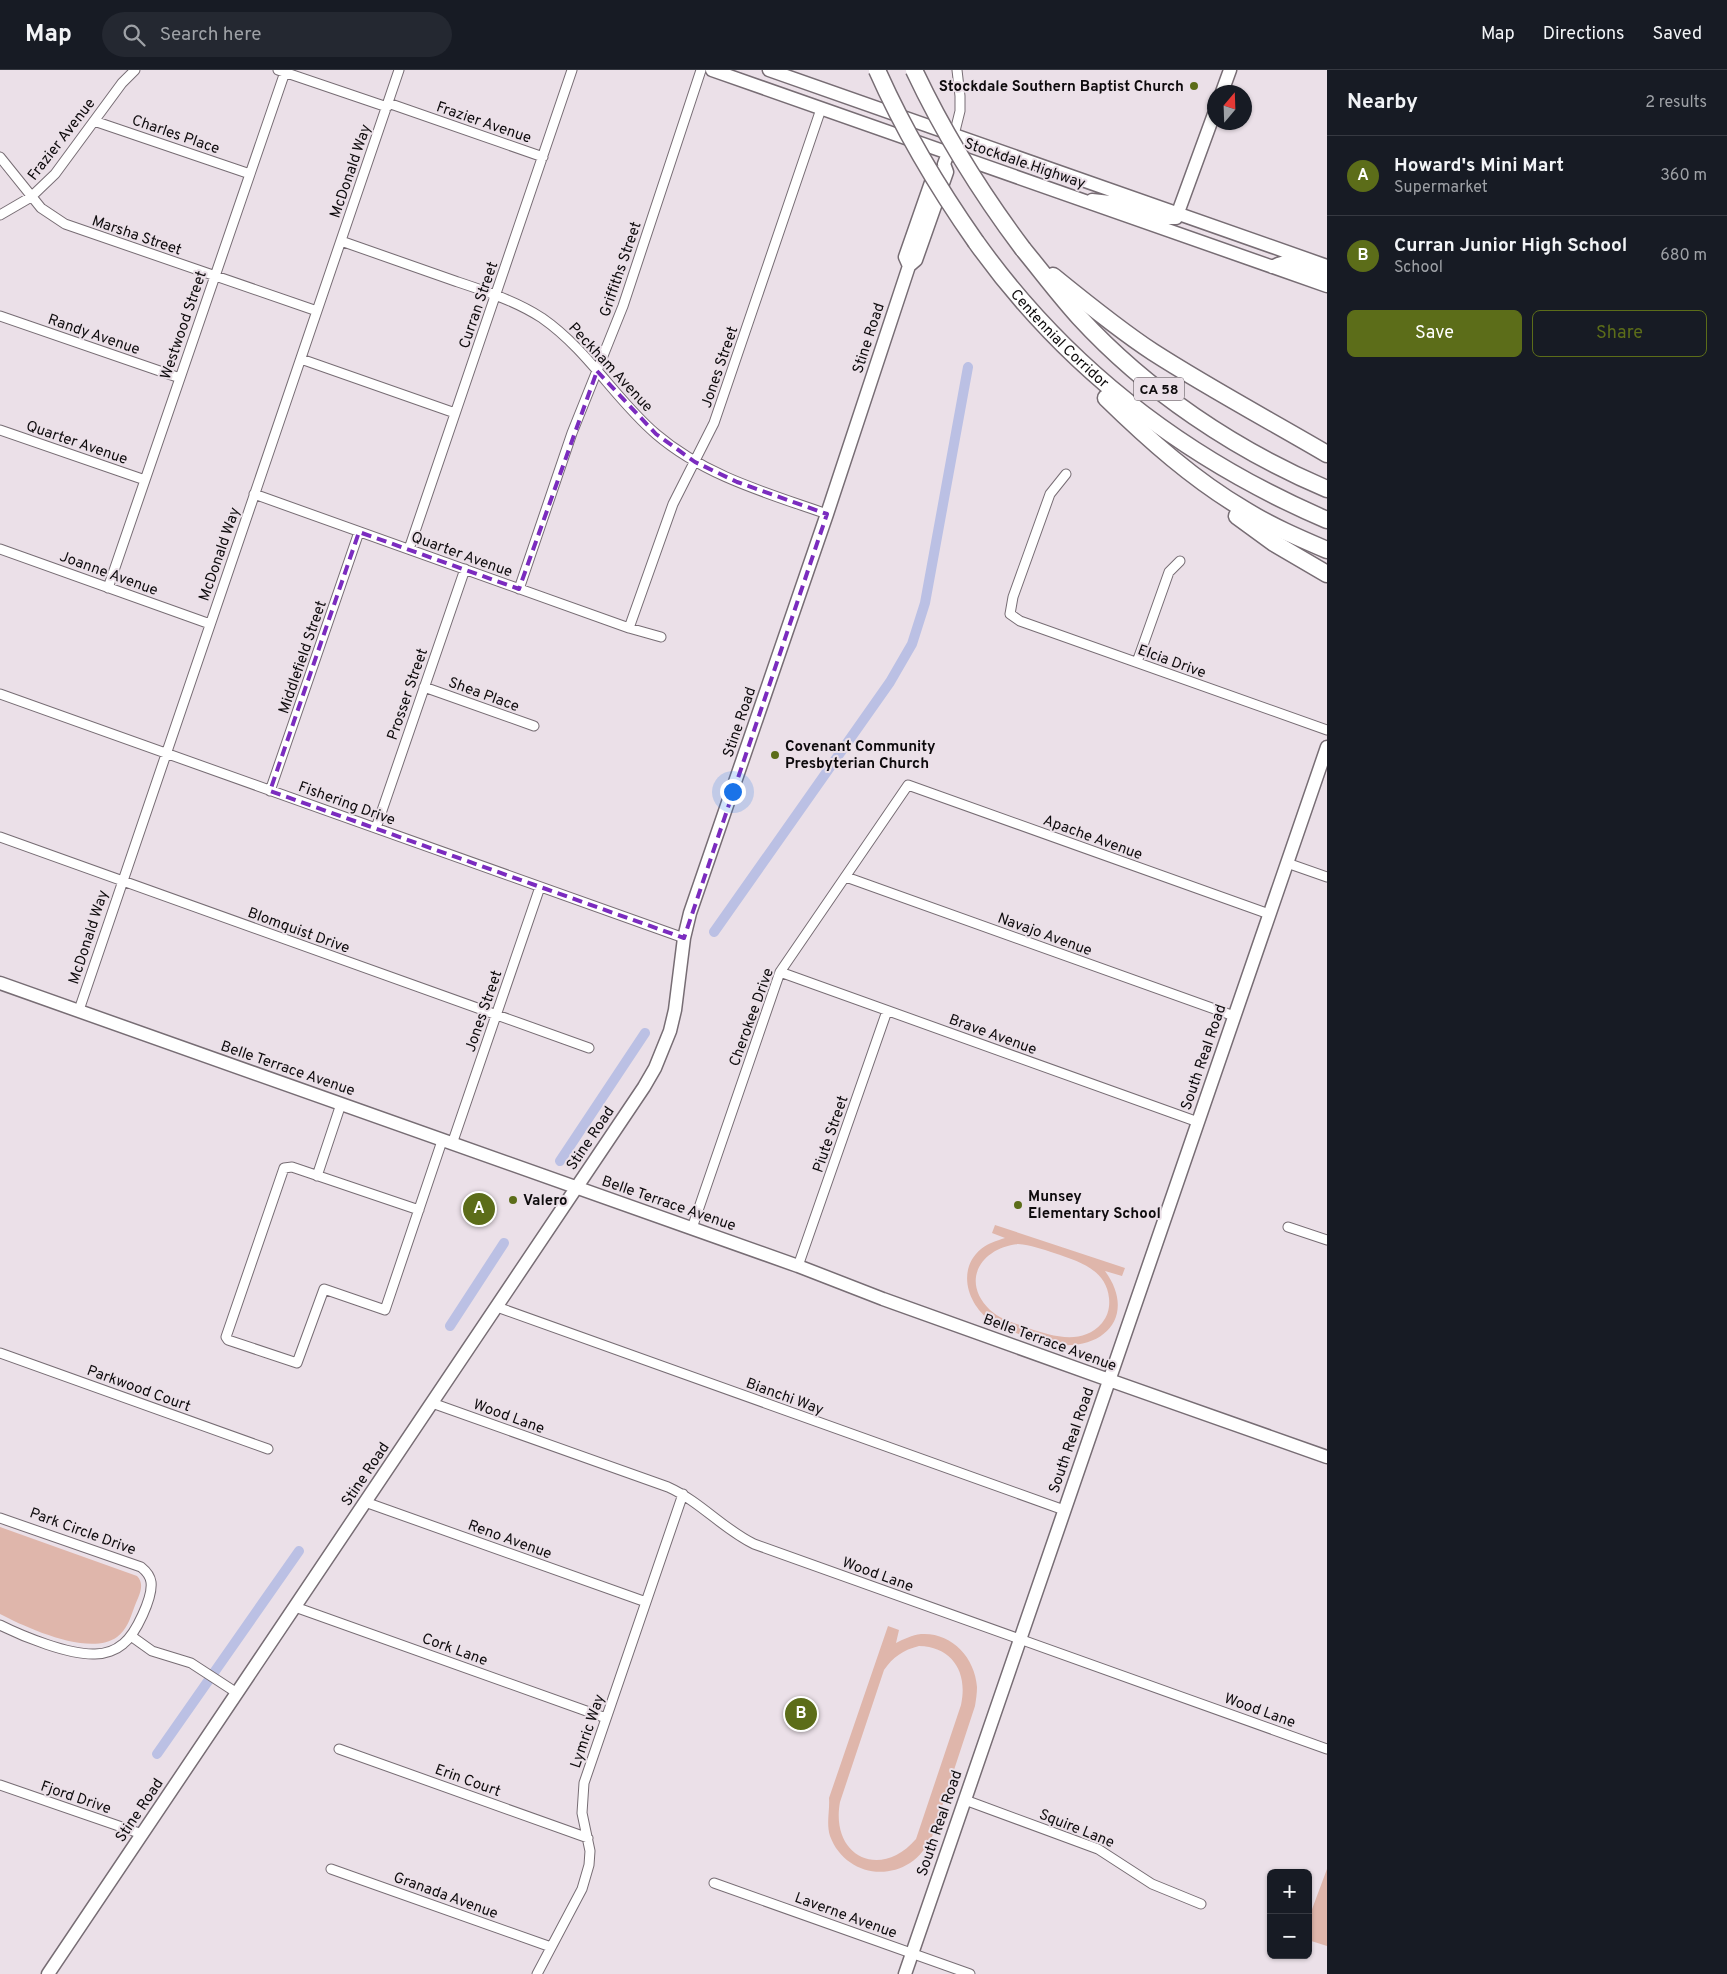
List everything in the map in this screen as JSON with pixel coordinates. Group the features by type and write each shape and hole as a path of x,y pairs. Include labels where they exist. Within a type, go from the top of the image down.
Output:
{"highway":[{"name":"Centennial Corridor","path":"877,70 894,107 923,160 976,242 1014,294 1037,319 1098,379 1167,432 1197,452 1260,488 1327,520"},
{"name":"Centennial Corridor","path":"914,70 933,110 968,170 1026,252 1060,296 1080,318 1112,350 1198,418 1248,449 1299,477 1327,489"},
{"path":"1026,252 1107,319 1152,352 1327,454"},
{"path":"1037,319 1104,395 1215,497 1247,524 1295,556 1327,574"},
{"path":"1178,463 1244,510 1287,533 1327,550"}],"street":[{"name":"Frazier Avenue","path":"0,215 32,197 55,174 122,82 135,70"},
{"name":"McDonald Way","path":"78,1010 399,70"},
{"name":"Curran Street","path":"408,549 572,70"},
{"name":"Griffiths Street","path":"519,589 572,433 623,306 701,70"},
{"name":"Stockdale Highway","path":"712,70 821,109 946,158 1080,200 1327,286"},
{"name":"Stockdale Highway","path":"769,70 1327,266"},
{"path":"954,135 960,110 957,70"},
{"path":"1225,85 1230,70"},
{"name":"Frazier Avenue","path":"281,71 543,157"},
{"name":"Westwood Street","path":"108,588 250,174 281,71"},
{"name":"Jones Street","path":"629,628 664,524 714,423 821,109"},
{"name":"Charles Place","path":"94,121 250,174"},
{"path":"1080,200 1109,200 1168,219 1176,218 1208,130"},
{"name":"Stine Road","path":"48,1974 644,1087 663,1052 675,1010 684,938 690,913 827,514 909,266 905,257 908,248 936,168 946,158 954,135"},
{"name":"Marsha Street","path":"0,158 41,208 65,224 317,311"},
{"name":"Peckham Avenue","path":"341,241 496,295 522,306 558,330 651,429 675,449 695,462 737,482 827,514"},
{"path":"1272,267 1285,262 1327,276"},
{"name":"Randy Avenue","path":"0,316 180,378"},
{"path":"300,359 455,413"},
{"name":"Quarter Avenue","path":"0,430 145,480"},
{"name":"Elcia Drive","path":"1066,474 1050,494 1013,597 1010,614 1020,621 1327,730"},
{"name":"Quarter Avenue","path":"254,494 629,628 661,637"},
{"name":"Middlefield Street","path":"270,791 359,532"},
{"name":"Joanne Avenue","path":"0,549 210,624"},
{"path":"1136,662 1169,572 1180,561"},
{"name":"Prosser Street","path":"376,828 465,569"},
{"name":"Shea Place","path":"424,687 534,726"},
{"name":"Fishering Drive","path":"0,694 684,938"},
{"name":"South Real Road","path":"905,1974 1327,746"},
{"name":"Cherokee Drive","path":"692,1228 780,972 908,785"},
{"name":"Apache Avenue","path":"908,785 1269,914"},
{"name":"Blomquist Drive","path":"0,838 589,1048"},
{"path":"1287,863 1327,878"},
{"name":"Navajo Avenue","path":"846,877 1234,1016"},
{"name":"Jones Street","path":"317,1176 292,1167 284,1168 226,1336 230,1342 297,1363 324,1289 385,1310 419,1210 447,1143 496,1014 540,887"},
{"name":"Brave Avenue","path":"780,972 1198,1122"},
{"name":"Belle Terrace Avenue","path":"0,983 447,1143 692,1228 883,1299 1327,1457"},
{"name":"Piute Street","path":"798,1266 887,1011"},
{"path":"341,1104 317,1176 419,1210"},
{"path":"1288,1226 1327,1240"},
{"name":"Bianchi Way","path":"497,1307 1064,1510"},
{"name":"Parkwood Court","path":"0,1353 268,1449"},
{"name":"Wood Lane","path":"432,1403 683,1494 701,1506 727,1529 754,1544 1327,1749"},
{"name":"Lymric Way","path":"537,1974 587,1876 590,1851 582,1813 584,1783 683,1494"},
{"name":"Reno Avenue","path":"365,1502 646,1602"},
{"name":"Park Circle Drive","path":"0,1518 5,1518 141,1566 146,1571 151,1583 151,1590 138,1626 131,1636 115,1649 106,1652 89,1654 42,1642 0,1625"},
{"name":"Cork Lane","path":"295,1607 606,1718"},
{"path":"131,1636 152,1652 183,1659 206,1671 237,1693"},
{"name":"Erin Court","path":"339,1749 588,1838"},
{"name":"Fjord Drive","path":"0,1785 142,1834"},
{"name":"Squire Lane","path":"964,1800 1098,1849 1152,1884 1201,1904"},
{"name":"Granada Avenue","path":"331,1869 551,1948"},
{"name":"Laverne Avenue","path":"714,1883 970,1974"}],"highlighted area":[{"path":"597,371 656,434 695,462 737,482 827,514 684,938 270,791 359,532 519,589"}],"shaded area":[{"path":"995,1225 1125,1268 1122,1276 1105,1271 1114,1286 1118,1300 1117,1313 1112,1324 1104,1334 1078,1344 1061,1345 1015,1333 991,1321 983,1314 971,1297 967,1277 973,1257 989,1244 1005,1238 992,1233","holes":["1018,1244 1032,1246 1072,1259 1097,1273 1107,1288 1109,1298 1108,1311 1102,1323 1085,1335 1076,1337 1057,1336 1008,1321 990,1310 981,1299 977,1288 976,1277 979,1268 985,1259 994,1252"]},
{"path":"0,1527 137,1576 141,1583 140,1591 130,1620 123,1631 117,1637 105,1642 91,1644 75,1642 42,1633 0,1614"},
{"path":"888,1626 899,1630 896,1643 914,1635 932,1634 942,1637 960,1648 972,1666 975,1676 977,1687 975,1706 932,1837 920,1855 914,1861 898,1869 887,1871 875,1872 853,1864 843,1857 830,1836 828,1826 829,1798","holes":["919,1646 941,1651 949,1657 960,1673 963,1693 961,1705 916,1839 902,1852 888,1859 873,1860 861,1856 850,1849 843,1836 839,1821 840,1802 884,1670 891,1661 903,1652"]},
{"path":"1327,1869 1327,1946 1312,1941 1312,1909"}],"waterway":[{"path":"714,932 890,682 912,644 925,603 968,367"},
{"path":"560,1161 645,1033"},
{"path":"450,1326 504,1243"},
{"path":"157,1754 299,1551"}],"place":[{"name":"Stockdale Southern Baptist Church","path":"1194,86"},
{"name":"Covenant Community Presbyterian Church","path":"775,755"},
{"name":"Valero","path":"513,1200"},
{"name":"Munsey Elementary School","path":"1018,1205"},
{"name":"Howard's Mini Mart","path":"479,1209"},
{"name":"Curran Junior High School","path":"801,1714"}]}
